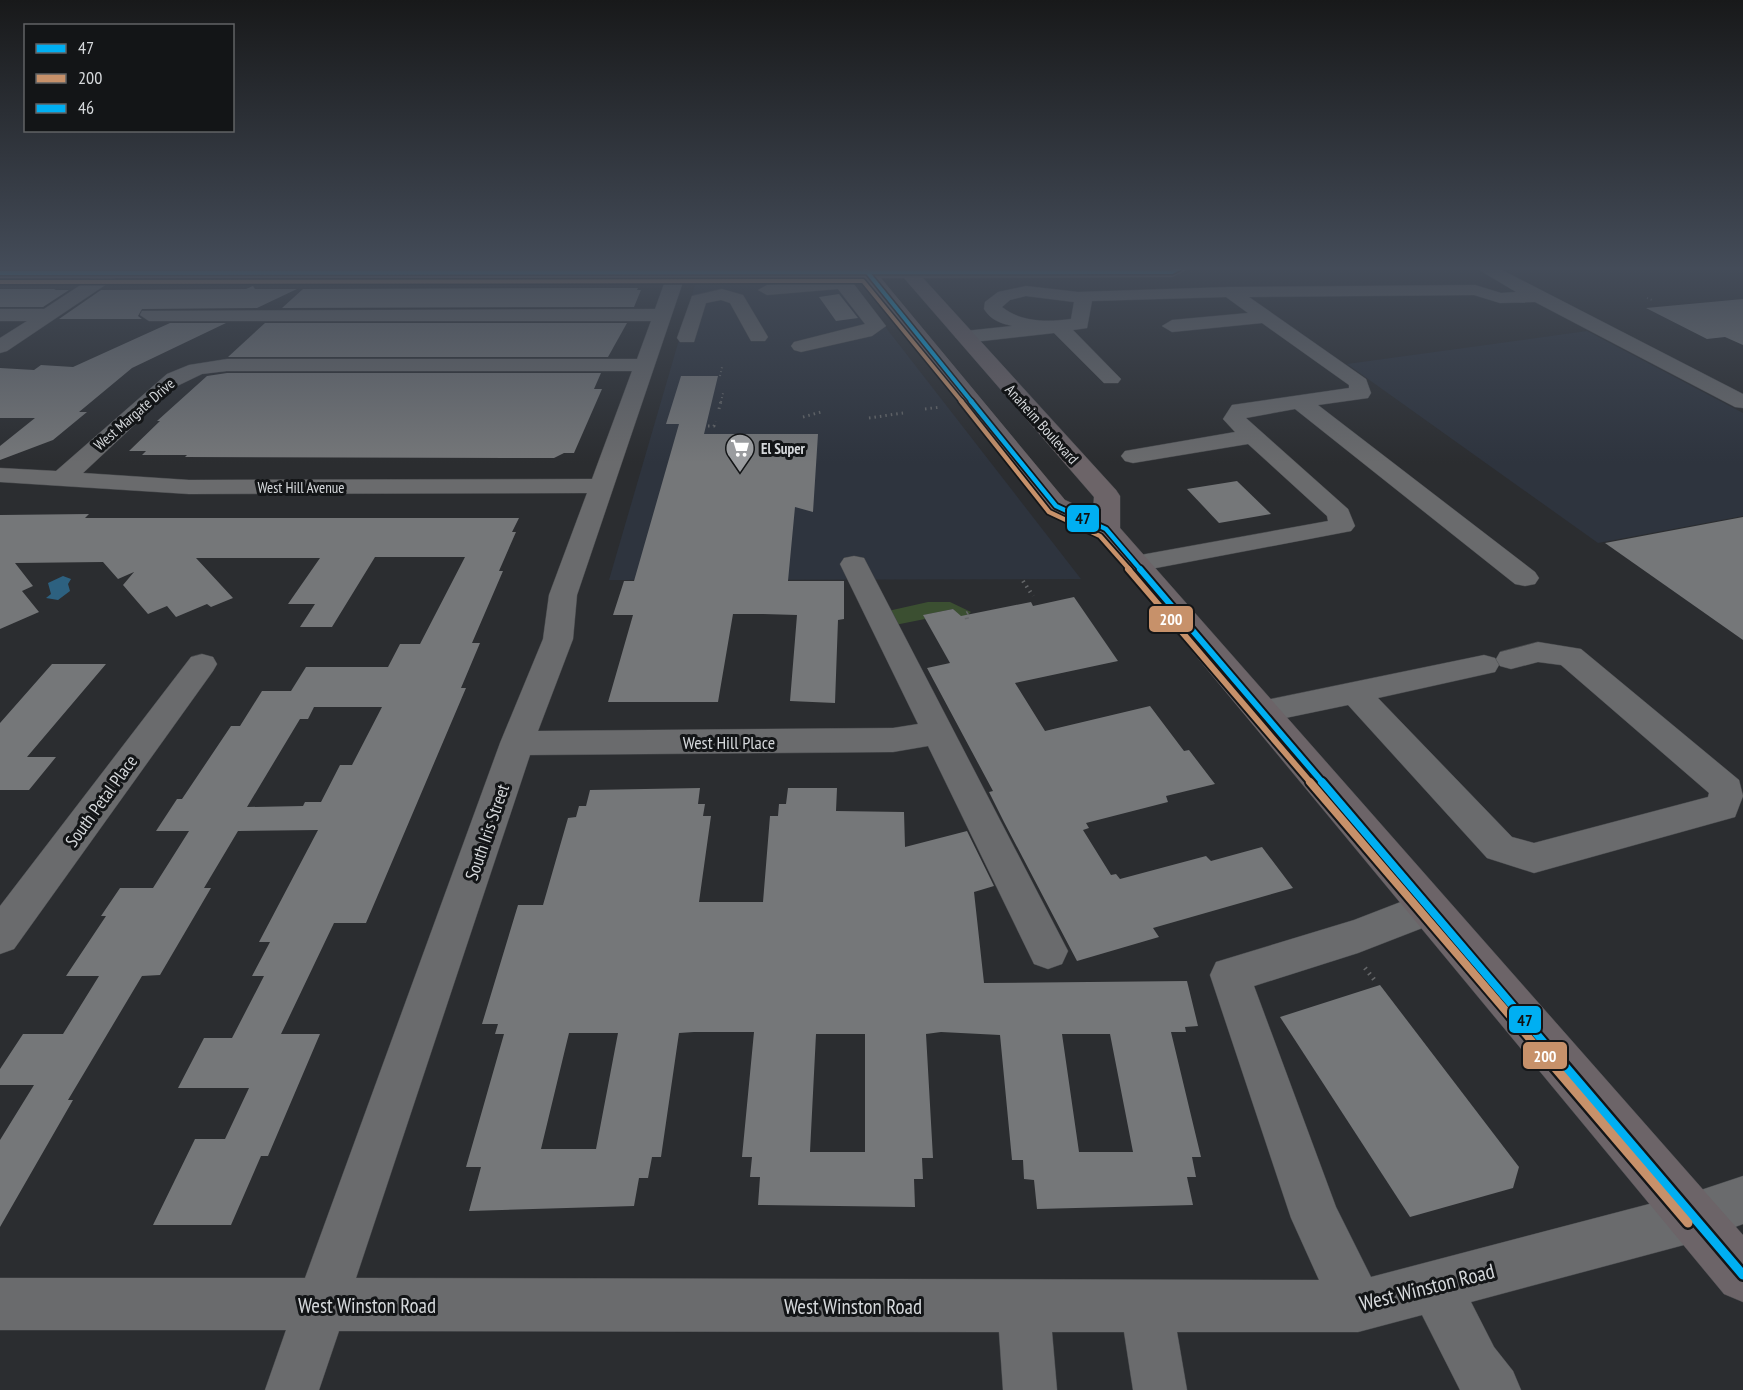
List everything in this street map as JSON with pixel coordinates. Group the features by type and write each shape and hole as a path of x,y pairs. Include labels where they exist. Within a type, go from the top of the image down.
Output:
{"main road":[{"path":"919,333 1056,506 1106,529 1743,1275"},
{"name":"Anaheim Boulevard","path":"961,333 1107,496 1106,529"}],"street":[{"path":"0,347 22,333"},
{"name":"South Iris Street","path":"292,1390 518,743 558,639 563,595 646,365 669,333"},
{"path":"756,333 758,337"},
{"path":"801,346 860,333"},
{"path":"965,337 1001,333"},
{"path":"1058,333 1111,379"},
{"path":"1135,564 1342,526 1339,514 1234,418 1240,411 1360,393 1359,383 1288,333"},
{"path":"1609,333 1743,402"},
{"name":"West Margate Drive","path":"62,479 168,383 181,374 200,368 227,365 646,365"},
{"path":"1300,402 1525,578"},
{"path":"1133,456 1253,436"},
{"name":"West Hill Avenue","path":"0,475 189,487 602,486"},
{"path":"854,564 1048,951"},
{"path":"1261,712 1356,694 1538,652 1570,656 1727,789 1723,807 1534,858 1500,848 1356,694"},
{"name":"South Petal Place","path":"0,937 202,664"},
{"name":"West Hill Place","path":"518,743 893,740 939,732"},
{"path":"1358,1306 1316,1218 1230,975 1358,936 1430,908"},
{"name":"West Winston Road","path":"0,1304 1358,1306 1695,1217 1743,1200"},
{"path":"1435,1286 1475,1366 1494,1390"},
{"path":"1023,1306 1030,1390"},
{"path":"1146,1306 1160,1390"}],"path":[{"path":"720,376 722,367"},
{"path":"719,410 719,401 723,393"},
{"path":"925,409 941,407"},
{"path":"803,417 806,414 821,412"},
{"path":"869,418 903,412"},
{"path":"708,426 714,426 715,421"},
{"path":"1023,581 1033,596"},
{"path":"967,619 966,614 971,611"},
{"path":"1363,966 1376,982"}],"shaded area":[{"path":"681,333 890,333 1081,579 609,580"},
{"path":"1573,333 1591,333 1743,413 1743,516 1598,543 1347,364"}],"green space":[{"path":"928,602 950,602 971,612 963,620 953,609 924,615 925,619 895,625 888,611"}],"water":[{"path":"63,576 71,579 68,584 70,591 58,600 46,598 51,594 48,583"}],"building":[{"path":"148,333 205,333 132,368 79,412 87,412 53,440 0,460 0,446 35,418 0,418 0,368 34,370 41,365 73,367"},
{"path":"254,333 621,333 608,357 228,357"},
{"path":"1695,333 1743,333 1743,345 1725,337 1707,339"},
{"path":"227,373 601,373 594,389 602,389 574,453 564,453 554,458 185,457 187,455 142,455 146,451 129,451 160,421 157,421 207,376"},
{"path":"681,376 718,376 704,434 818,434 813,512 795,507 788,581 844,581 844,619 838,620 835,703 790,701 797,615 763,614 733,614 718,702 608,702 633,615 613,615 624,581 634,581 679,424 666,424"},
{"path":"1237,481 1271,514 1219,523 1187,489"},
{"path":"89,514 85,518 519,518 512,532 516,532 499,571 503,571 472,643 480,643 461,688 466,688 366,923 334,923 281,1034 320,1034 268,1156 261,1156 231,1225 153,1225 195,1139 225,1139 249,1088 178,1088 204,1038 232,1038 264,976 252,976 270,942 259,942 318,830 238,831 204,888 211,888 160,975 142,976 68,1100 73,1100 0,1227 0,1140 34,1085 0,1085 0,1069 23,1034 63,1034 99,976 66,976 106,916 101,916 120,888 153,888 189,831 156,831 177,799 182,799 231,726 240,726 262,691 291,691 306,667 388,667 400,644 420,644 465,557 375,557 332,627 300,627 315,604 288,604 320,558 196,558 233,598 211,607 207,604 176,617 167,606 148,614 123,585 134,572 118,579 103,562 15,563 33,586 22,591 39,612 0,629 0,515","holes":["314,707 382,707 352,765 340,765 321,802 305,802 303,806 247,807 300,719 308,719"]},
{"path":"1743,517 1743,640 1605,543"},
{"path":"1074,597 1118,661 1015,683 1045,731 1150,706 1184,751 1189,750 1215,784 1166,796 1168,802 1086,823 1089,828 1083,830 1111,875 1116,874 1120,879 1206,856 1211,861 1262,847 1293,888 1153,928 1159,937 1077,961 989,792 993,791 927,668 950,663 923,615 953,609 961,616 1031,602 1033,606"},
{"path":"52,664 106,664 27,757 56,757 29,790 0,790 0,723"},
{"path":"700,788 698,804 705,804 703,816 711,816 699,902 763,902 770,816 778,816 779,804 786,804 788,788 837,788 836,811 904,812 905,847 967,831 994,886 974,892 984,983 1187,981 1198,1026 1185,1027 1186,1032 1171,1032 1201,1157 1192,1157 1196,1177 1187,1177 1193,1205 1037,1209 1034,1180 1024,1179 1023,1160 1012,1160 1000,1035 941,1032 926,1034 933,1158 922,1158 923,1179 914,1179 915,1207 758,1205 760,1177 750,1177 752,1157 742,1157 754,1032 694,1032 679,1033 661,1157 652,1157 648,1178 639,1178 634,1206 469,1211 481,1167 466,1167 504,1034 495,1034 498,1024 482,1024 518,905 543,905 568,818 576,817 579,806 586,806 590,790","holes":["569,1033 618,1033 596,1149 541,1149","816,1034 865,1034 865,1152 810,1152","1062,1034 1110,1034 1133,1152 1079,1152"]},
{"path":"1380,985 1519,1167 1513,1188 1410,1217 1280,1017"}],"transit line":[{"name":"200","path":"907,333 1049,512 1100,536 1688,1223"},
{"name":"47","path":"916,333 1056,506 1106,529 1743,1275"}],"place":[{"name":"El Super","path":"740,474"}]}
